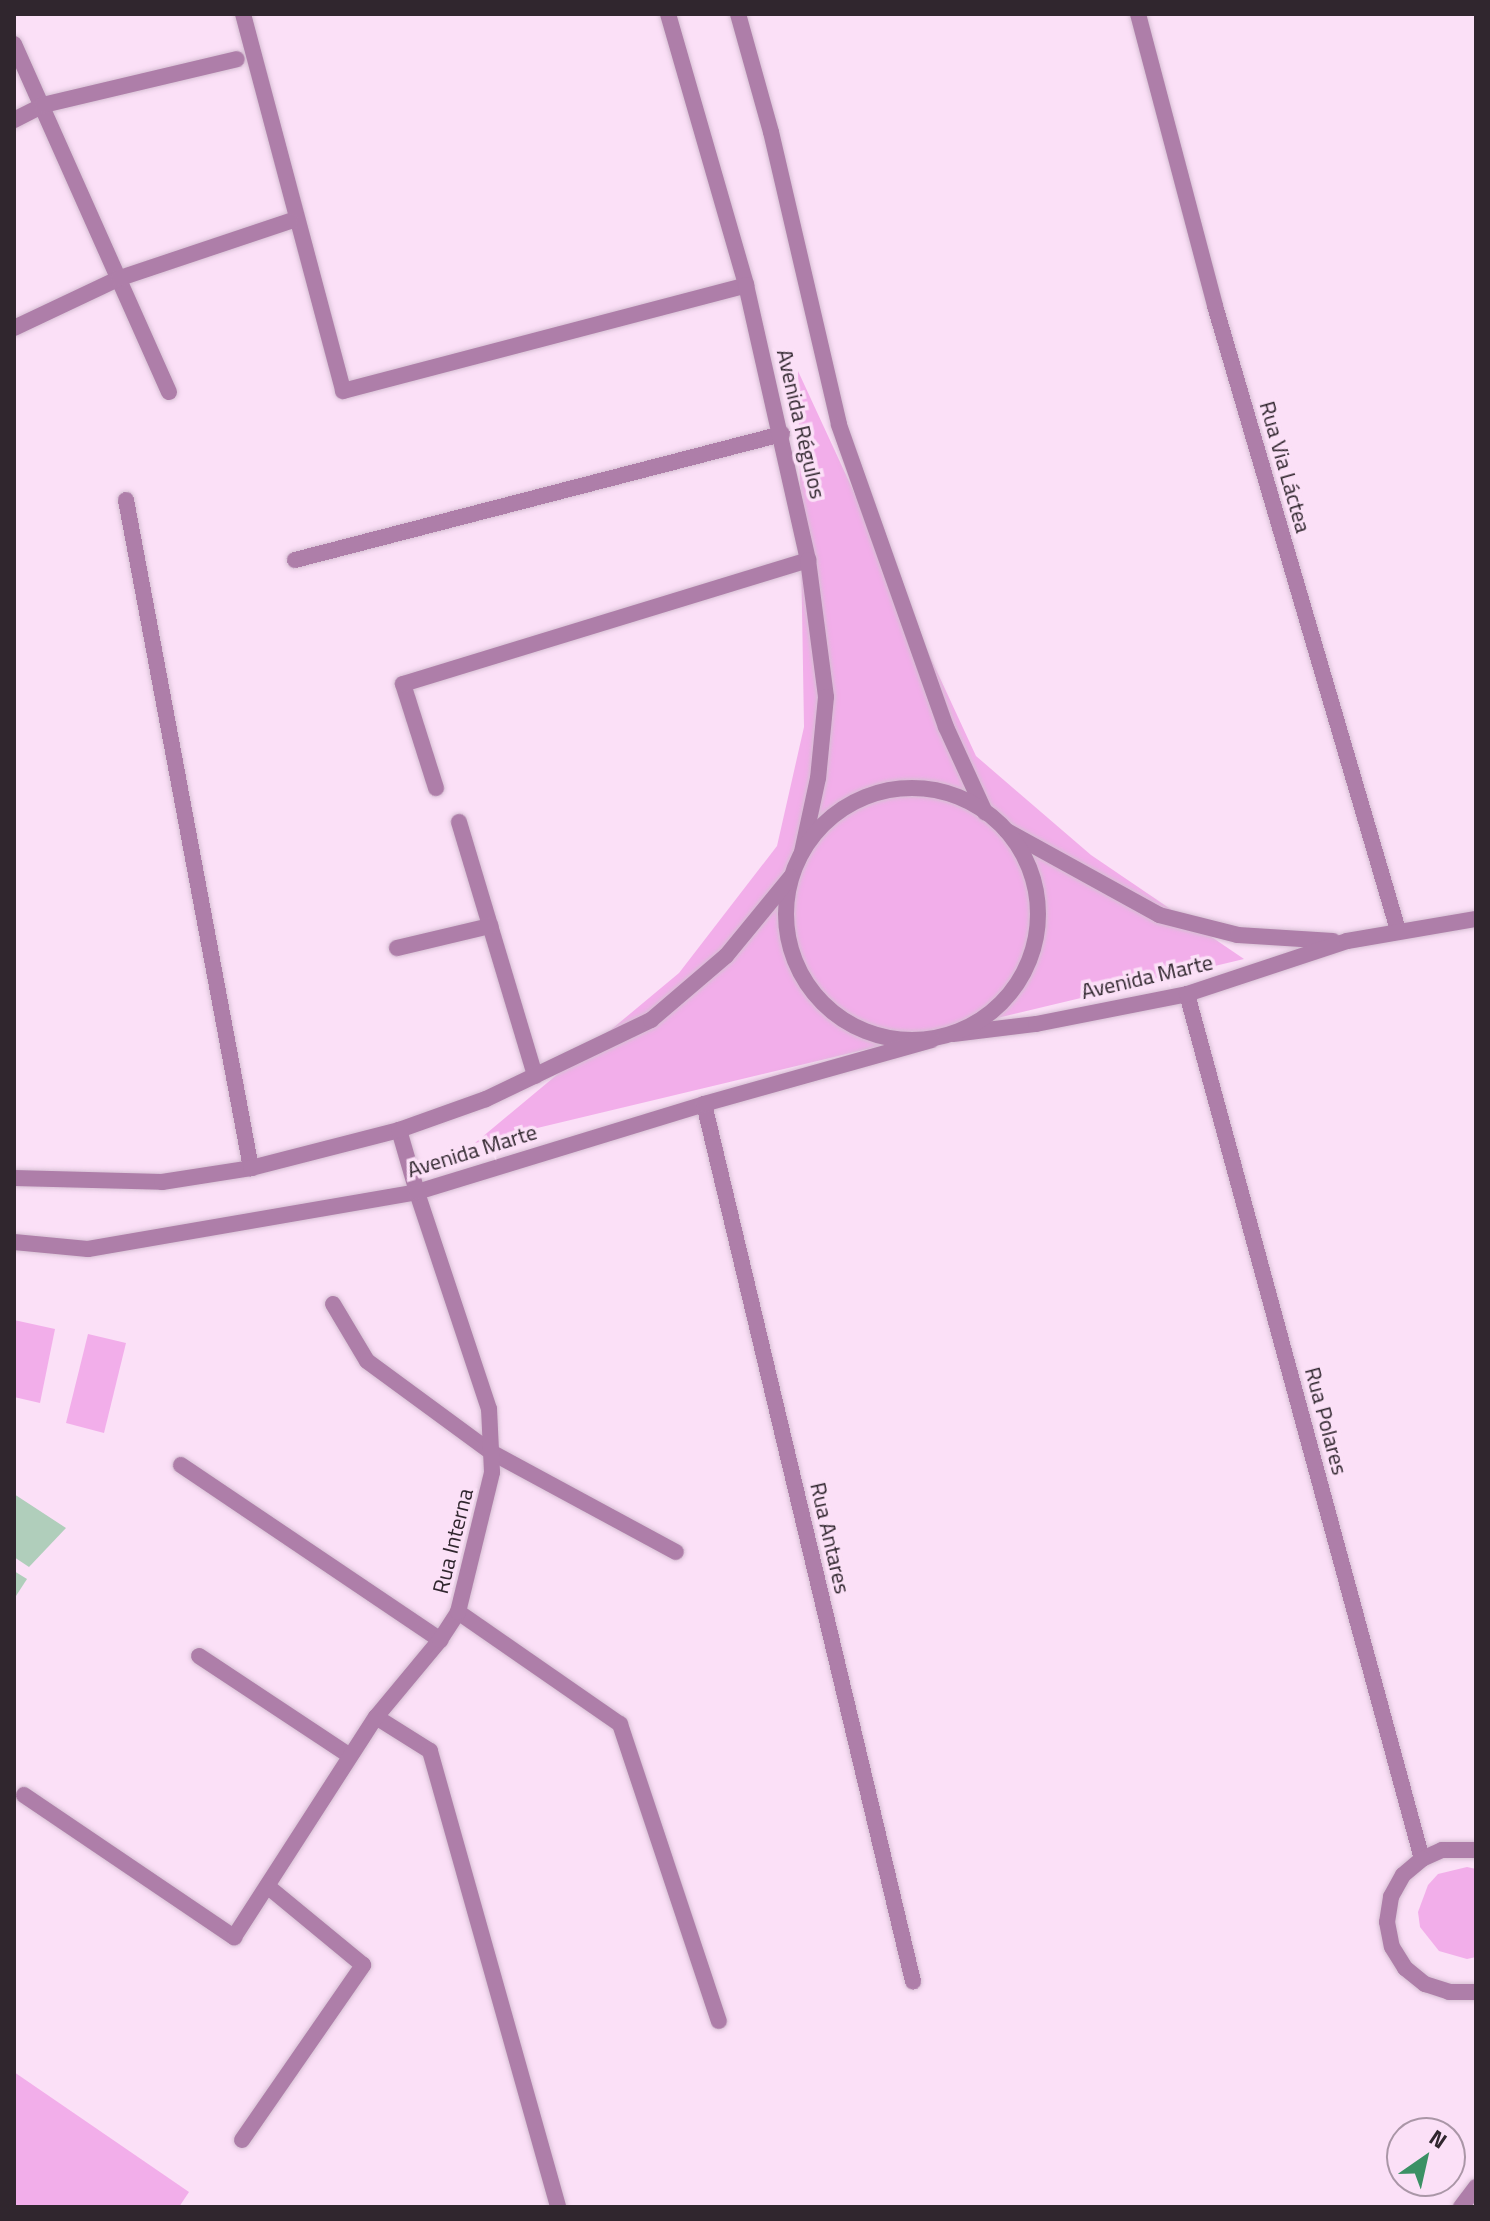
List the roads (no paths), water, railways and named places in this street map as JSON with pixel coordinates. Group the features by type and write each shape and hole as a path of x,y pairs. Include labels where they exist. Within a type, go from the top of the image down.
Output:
{"street":[{"path":"243,14 343,391 746,285"},
{"name":"Avenida Régulos","path":"668,14 746,285 808,560 826,697 818,778 802,852"},
{"name":"Avenida Régulos","path":"738,14 771,132 839,425 929,684 985,812"},
{"name":"Rua Via Láctea","path":"1138,14 1215,306 1398,930"},
{"path":"14,44 169,392"},
{"path":"14,120 43,105 237,59"},
{"path":"14,328 120,278 290,221"},
{"path":"295,560 782,434"},
{"path":"126,500 251,1168"},
{"path":"436,788 403,684 808,560"},
{"path":"1007,831 1028,866 1038,906 1034,947 1022,976 1004,1001 971,1026 953,1034 931,1040 899,1040 868,1033 840,1018 816,997 798,970 788,940 785,909 791,877 802,852 819,827 843,808 884,792 929,789 958,797 985,812 1007,831 1159,915 1238,935 1347,941 1476,919"},
{"path":"459,822 535,1076"},
{"name":"Avenida Marte","path":"14,1178 162,1182 251,1168 399,1130 486,1099 651,1020 726,956 791,877"},
{"path":"397,948 490,926"},
{"name":"Avenida Marte","path":"953,1034 1036,1024 1187,994 1347,941"},
{"name":"Rua Polares","path":"1187,994 1422,1859"},
{"name":"Avenida Marte","path":"14,1242 88,1249 417,1192 704,1104 931,1040"},
{"name":"Rua Antares","path":"704,1104 913,1981"},
{"name":"Rua Interna","path":"24,1795 234,1937 376,1717 440,1640 458,1612 492,1472 489,1409 399,1130"},
{"path":"333,1304 367,1361 491,1452 676,1552"},
{"path":"181,1465 440,1640"},
{"path":"458,1612 620,1724 719,2021"},
{"path":"199,1656 350,1756"},
{"path":"376,1717 430,1751 558,2207"},
{"path":"1476,1850 1442,1850 1422,1859 1403,1875 1391,1897 1387,1922 1392,1947 1405,1968 1425,1984 1449,1992 1476,1992"},
{"path":"242,2140 363,1965 267,1886"},
{"path":"1461,2207 1476,2187"}]}
